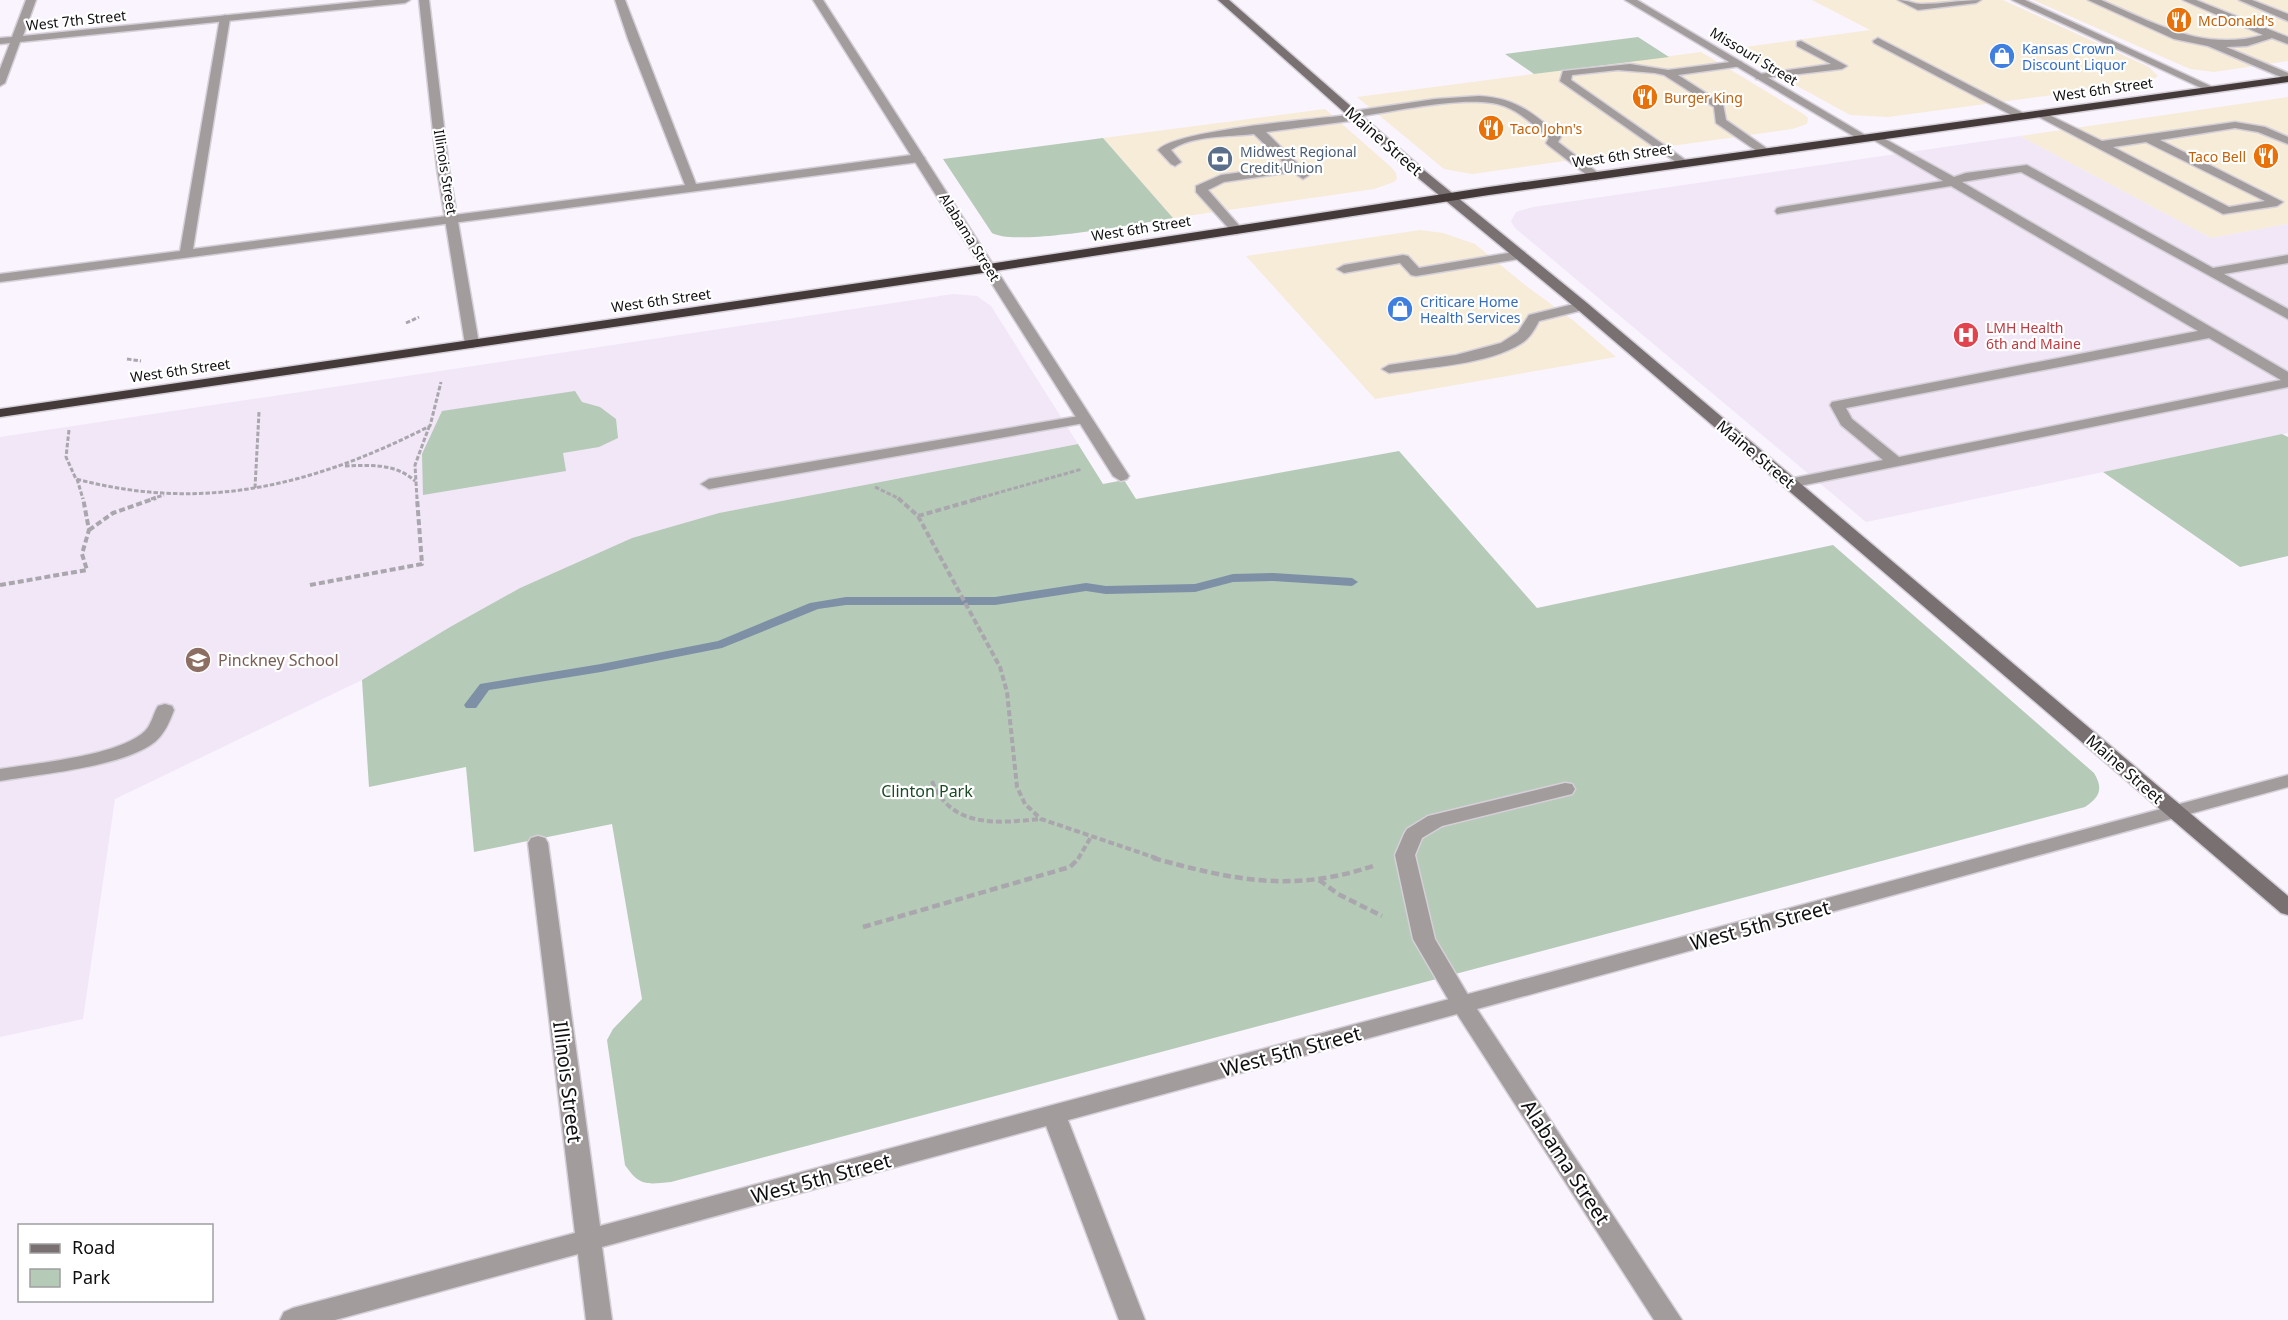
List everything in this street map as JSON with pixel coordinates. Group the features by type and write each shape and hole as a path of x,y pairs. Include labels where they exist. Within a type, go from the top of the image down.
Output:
{"highway":[{"name":"West 6th Street","path":"0,413 989,268 1449,196 2288,78"}],"street":[{"path":"0,83 31,0"},
{"name":"West 7th Street","path":"0,41 405,0"},
{"name":"Illinois Street","path":"424,0 443,169 472,344"},
{"path":"620,0 633,39 692,188"},
{"name":"Alabama Street","path":"818,0 1121,476"},
{"name":"Maine Street","path":"1223,0 1449,196 1582,306 2288,908"},
{"name":"Missouri Street","path":"1629,0 1760,77 1953,181 2288,378"},
{"path":"1903,0 1918,7 1976,0"},
{"path":"2017,0 2214,90"},
{"path":"2093,0 2178,37 2211,44 2247,43 2268,37 2268,33"},
{"path":"2110,0 2288,78"},
{"path":"2188,0 2288,41"},
{"path":"2244,0 2288,18"},
{"path":"186,254 225,18"},
{"path":"1878,40 2023,117"},
{"path":"1760,77 1842,66 1802,44"},
{"path":"1668,73 1738,64"},
{"path":"1683,163 1566,81 1567,73 1623,65 1653,68 1668,73 1719,106 1720,121 1765,152"},
{"path":"1651,141 1643,125 1586,86 1586,81 1588,77 1653,68"},
{"path":"1359,118 1473,99 1494,100 1509,104 1555,137 1552,142"},
{"path":"1175,162 1164,150 1167,145 1257,130 1359,118 1481,108 1494,110 1512,119"},
{"path":"2041,114 2227,211 2282,201"},
{"path":"2101,145 2235,125 2261,129 2288,141"},
{"path":"1237,230 1197,186 1221,178 1300,171 1257,130"},
{"path":"1530,133 1539,139 1552,142 1596,176"},
{"path":"2148,138 2282,201"},
{"path":"0,278 919,158"},
{"path":"1781,211 1940,186 1966,177 2023,168 2288,315"},
{"path":"1344,269 1403,260 1416,272 1520,255"},
{"path":"2212,272 2288,259"},
{"path":"1389,369 1497,350 1527,331 1534,318 1582,306"},
{"path":"1896,462 1846,422 1837,405 2212,333"},
{"path":"1790,483 2288,383"},
{"path":"710,484 1085,419"},
{"path":"0,775 118,752 145,740 159,727 165,710"},
{"name":"West 5th Street","path":"293,1320 2288,781"},
{"path":"1405,855 1414,834 1435,821 1565,789"},
{"name":"Illinois Street","path":"538,843 599,1320"},
{"name":"Alabama Street","path":"1405,855 1424,939 1463,1005 1669,1320"},
{"path":"1054,1115 1132,1320"}],"path":[{"path":"406,323 419,317"},
{"path":"127,359 139,362"},
{"path":"310,585 422,564 414,465 430,426 441,382"},
{"path":"255,488 259,412"},
{"path":"76,479 105,488 167,494 255,488 338,467 366,457 430,426"},
{"path":"0,585 87,570 82,554 89,530 84,502 66,457 67,439"},
{"path":"918,516 1111,460"},
{"path":"338,467 382,466 398,469 410,475 416,482"},
{"path":"870,486 886,489 918,516 1000,666 1007,692 1017,787 1025,804 1041,819 1091,837 1219,875 1251,881 1318,880 1349,874 1405,855"},
{"path":"89,530 112,513 167,494"},
{"path":"932,782 940,801 952,811 979,820 1009,822 1041,819"},
{"path":"863,927 1070,867 1080,857 1091,837"},
{"path":"1318,880 1338,894 1424,939"}],"shaded area":[{"path":"1812,0 2003,0 2149,67 2158,76 2149,82 1888,117 1850,115 1730,49 1870,30"},
{"path":"2033,0 2288,0 2288,61 2214,72 2190,69"},
{"path":"1701,52 1805,115 1808,118 1807,124 1792,129 1472,174 1444,169 1357,97"},
{"path":"2288,97 2288,224 2211,238 2020,136"},
{"path":"1325,109 1391,167 1396,173 1397,179 1394,182 1374,189 1173,218 1103,138"},
{"name":"LMH Health 6th and Maine","path":"2020,136 2211,238 2288,224 2288,433 1866,522 1515,228 1511,221 1516,212 1533,207"},
{"path":"1420,230 1443,233 1475,244 1574,321 1616,357 1375,399 1246,256"},
{"name":"Pinckney School","path":"953,294 977,296 991,306 1078,444 719,513 632,538 520,588 362,680 115,799 83,1019 0,1037 0,437"}],"green space":[{"path":"1638,37 1669,57 1534,74 1505,54"},
{"path":"1103,138 1173,218 1079,233 1005,237 992,233 943,159"},
{"path":"575,391 582,402 600,407 616,419 618,438 599,447 563,453 566,471 423,495 422,454 442,411"},
{"path":"2282,434 2288,437 2288,556 2240,567 2103,472"},
{"name":"Clinton Park","path":"1078,444 1103,484 1124,480 1136,499 1399,451 1537,608 1833,545 2094,773 2099,784 2097,797 2085,807 671,1182 640,1181 625,1165 607,1040 613,1029 642,999 612,824 474,852 466,767 369,787 362,680 520,588 632,538 719,513"}],"waterway":[{"path":"471,705 485,687 601,668 722,644 815,606 846,601 995,601 1086,587 1106,590 1195,588 1233,578 1273,577 1352,582"}],"place":[{"name":"McDonald's","path":"2179,20"},
{"name":"Kansas Crown Discount Liquor","path":"2002,56"},
{"name":"Burger King","path":"1645,97"},
{"name":"Taco John's","path":"1491,128"},
{"name":"Taco Bell","path":"2266,156"},
{"name":"Midwest Regional Credit Union","path":"1220,159"},
{"name":"Criticare Home Health Services","path":"1400,309"},
{"name":"LMH Health 6th and Maine","path":"1966,335"},
{"name":"Pinckney School","path":"198,660"}]}
